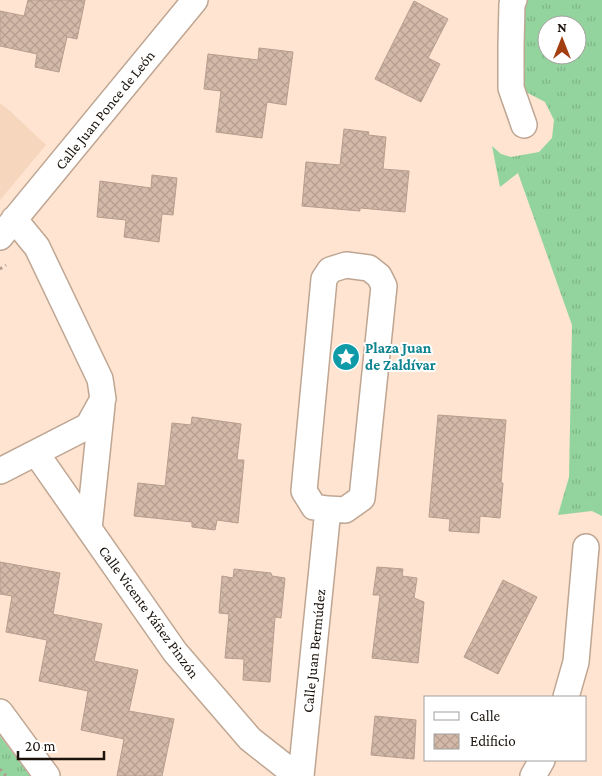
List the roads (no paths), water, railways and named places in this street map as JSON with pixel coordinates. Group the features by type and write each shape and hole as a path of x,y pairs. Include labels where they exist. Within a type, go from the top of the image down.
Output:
{"street":[{"name":"Calle Juan Ponce de León","path":"7,228 195,0"},
{"path":"514,0 512,4 511,88 524,125"},
{"path":"7,228 37,248 100,379 103,399 89,529"},
{"path":"346,265 368,268 379,276 384,286 362,498 345,510 327,517 314,507 304,491 324,279 330,270 346,265"},
{"path":"0,471 88,426 103,399"},
{"name":"Calle Vicente Yáñez Pinzón","path":"36,453 182,660 250,739 297,776"},
{"name":"Calle Juan Bermúdez","path":"301,776 327,517"},
{"path":"566,696 576,662 586,547"},
{"path":"0,712 47,776"},
{"path":"533,776 541,761"}],"place":[{"name":"Plaza Juan de Zaldívar","path":"346,357"}]}
